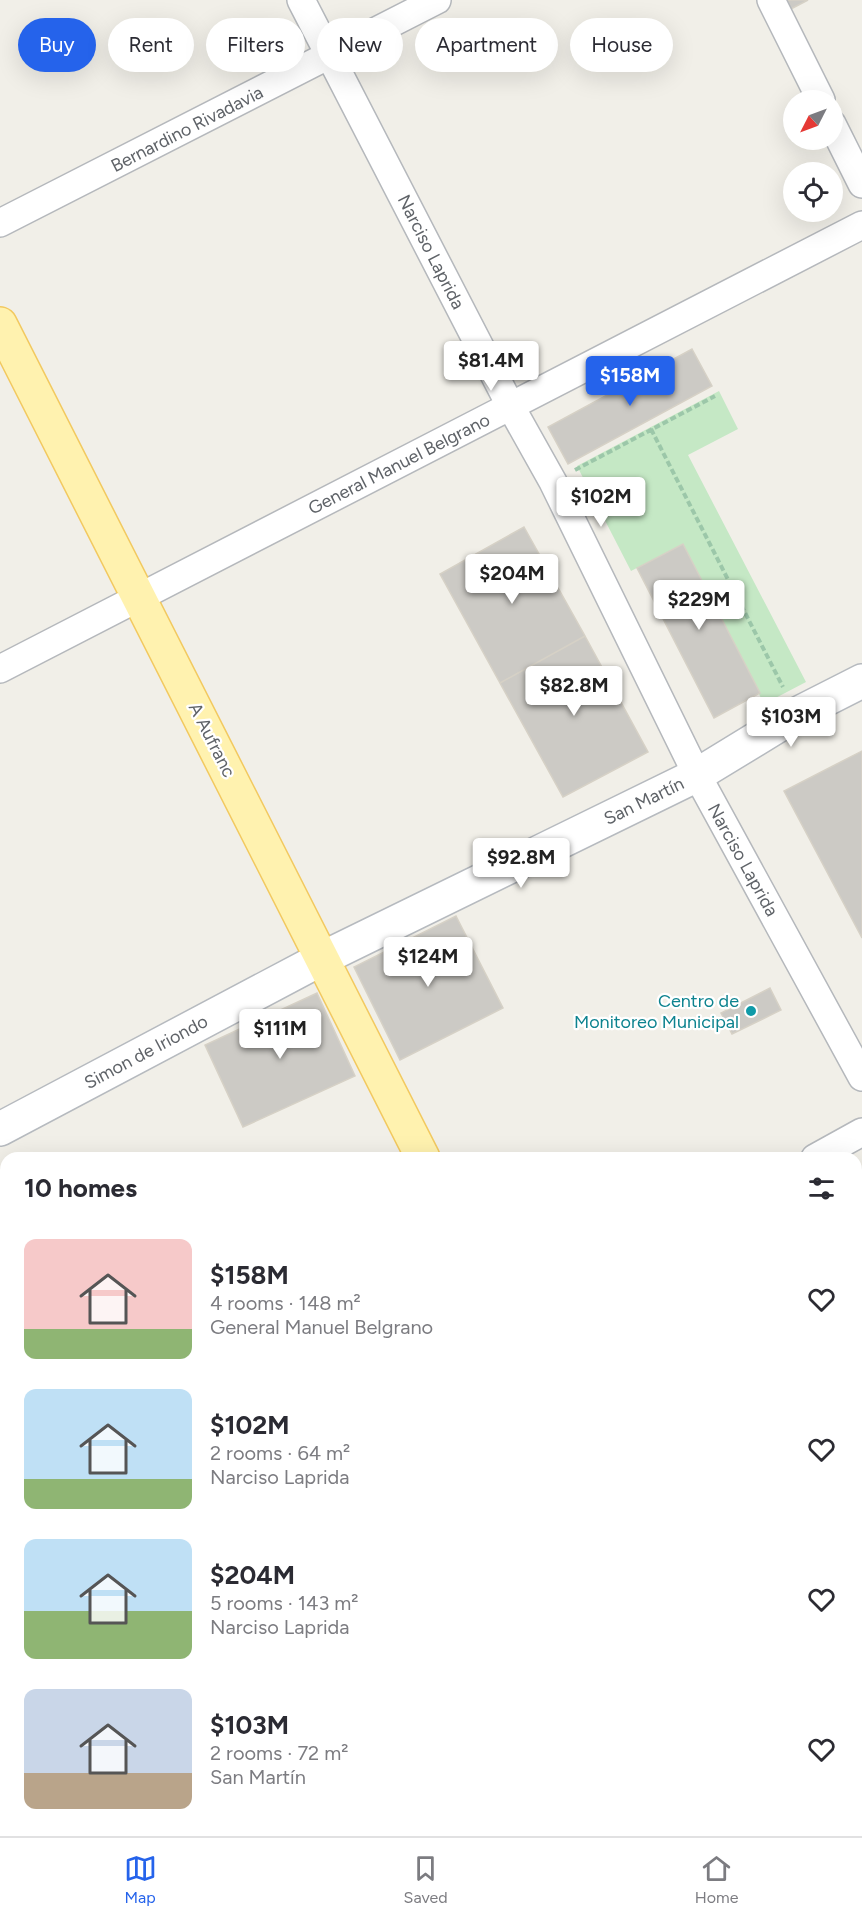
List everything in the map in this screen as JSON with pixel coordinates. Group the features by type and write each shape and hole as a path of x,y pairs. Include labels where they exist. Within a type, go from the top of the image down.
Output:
{"main road":[{"name":"A Aufranc","path":"0,324 420,1152"},
{"name":"San Martín","path":"323,958 697,775 797,714 862,681"},
{"name":"Simon de Iriondo","path":"0,1129 323,958"}],"street":[{"name":"Narciso Laprida","path":"302,0 317,32"},
{"name":"Bernardino Rivadavia","path":"403,18 437,0"},
{"path":"771,0 816,90"},
{"name":"Bernardino Rivadavia","path":"0,223 317,63"},
{"name":"Narciso Laprida","path":"337,72 511,407 553,482 697,775 862,1077"},
{"path":"843,146 862,184"},
{"name":"General Manuel Belgrano","path":"0,669 862,225"},
{"path":"826,1152 862,1132"}],"path":[{"path":"553,482 715,396"},
{"path":"651,429 797,714"}],"green space":[{"path":"719,391 738,429 688,455 806,682 764,704 683,544 631,571 577,466"}],"building":[{"path":"786,0 808,0 791,9"},
{"path":"692,349 712,386 568,464 548,427"},
{"path":"524,527 585,636 500,683 440,574"},
{"path":"683,544 760,693 714,718 637,568"},
{"path":"585,636 648,752 563,797 500,683"},
{"path":"862,751 862,938 784,791"},
{"path":"456,916 503,1008 400,1060 354,967"},
{"name":"Centro de Monitoreo Municipal","path":"770,988 781,1010 732,1034 721,1013"},
{"path":"317,993 355,1076 243,1127 205,1045"}],"place":[{"name":"Centro de Monitoreo Municipal","path":"751,1011"}]}
